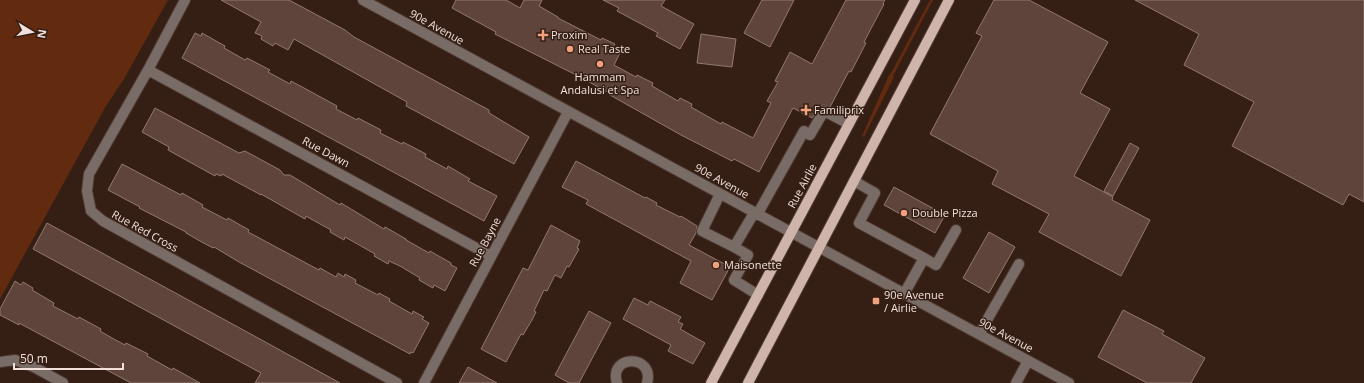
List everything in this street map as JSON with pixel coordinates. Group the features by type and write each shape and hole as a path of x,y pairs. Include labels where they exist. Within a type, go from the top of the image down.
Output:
{"main road":[{"name":"Rue Airlie","path":"711,383 915,0"},
{"path":"748,383 949,0"}],"street":[{"name":"Rue Red Cross","path":"185,0 148,70 89,174 87,192 91,211 103,221 397,383"},
{"name":"90e Avenue","path":"363,0 1069,383"},
{"name":"Rue Dawn","path":"148,70 491,256"},
{"path":"734,247 756,214 804,131 810,135 824,111 849,124"},
{"name":"Rue Bayne","path":"424,383 568,112"},
{"path":"854,181 875,193 859,222 936,265 956,230"},
{"path":"720,194 702,231 748,255 734,280 758,295"},
{"path":"904,294 924,258"},
{"path":"979,334 1020,264"},
{"path":"0,362 15,360 34,367 63,383"},
{"path":"617,383 616,375 618,369 624,363 632,361 640,363 644,367 648,374 647,383"},
{"path":"1016,383 1028,361"}],"shaded area":[{"path":"0,0 168,0 124,79 106,106 0,299"},
{"path":"930,0 933,0 893,76 894,77 864,137 862,136 889,75"}],"building":[{"path":"221,0 289,0 489,110 489,113 529,137 514,164 406,106 407,102 294,39 288,50 275,43 273,46 261,39 262,36 255,33 261,22"},
{"path":"456,0 506,0 520,8 524,0 542,0 539,6 558,18 601,40 602,38 615,44 613,47 621,51 614,65 636,77 637,75 653,83 652,86 678,101 680,98 692,104 691,107 721,124 722,122 753,138 771,103 767,101 778,82 775,81 790,52 812,64 846,0 885,0 864,42 866,43 830,107 824,105 820,106 812,118 793,108 759,172 734,159 732,161 681,135 580,77 495,34 496,32 452,8"},
{"path":"603,0 665,0 661,6 694,24 680,49 656,36 658,33 617,11 619,8"},
{"path":"762,0 794,0 770,47 744,33"},
{"path":"994,0 1029,0 1108,42 1080,93 1110,109 1074,176 1113,197 1112,200 1150,220 1121,276 1039,232 1049,214 992,184 998,171 930,134 982,36 976,33"},
{"path":"1135,0 1364,0 1364,202 1349,194 1343,205 1232,146 1254,102 1184,65 1199,34"},
{"path":"195,33 201,36 202,33 225,46 224,48 245,60 247,58 270,70 268,72 290,84 291,81 304,88 337,106 336,109 381,130 380,133 402,144 403,142 426,154 425,157 447,169 448,166 470,179 468,181 497,196 484,221 182,58"},
{"path":"701,34 736,39 732,67 697,63"},
{"path":"155,108 239,153 245,151 280,170 284,175 290,175 340,205 341,203 384,229 385,227 429,253 430,251 451,263 451,265 457,268 445,291 434,285 433,288 400,266 389,261 388,264 374,256 375,254 345,237 344,240 330,232 331,230 306,216 305,219 222,174 221,176 216,174 215,176 168,150 169,147 142,132"},
{"path":"1130,143 1139,148 1113,196 1104,191"},
{"path":"576,161 645,198 646,197 657,203 656,205 680,217 681,216 697,226 696,233 689,245 730,267 712,300 680,283 691,261 586,204 588,200 562,187"},
{"path":"122,164 181,195 182,193 203,205 202,207 227,220 228,218 249,230 248,232 319,270 320,268 336,277 338,273 344,277 345,274 356,280 355,283 378,295 379,293 390,299 389,301 412,314 413,311 424,317 422,319 429,323 413,353 411,352 410,354 108,190"},
{"path":"894,187 945,215 935,233 884,205"},
{"path":"47,223 340,383 255,383 261,373 33,249"},
{"path":"551,225 580,241 577,248 579,249 569,267 567,266 561,278 555,275 547,291 544,290 534,311 536,312 532,320 523,335 521,334 506,362 481,349 523,268 528,270"},
{"path":"989,232 1015,247 989,293 963,278"},
{"path":"15,281 21,285 23,282 33,288 32,290 54,303 53,306 78,319 79,317 101,329 100,331 112,338 148,354 147,356 172,370 173,368 200,383 131,383 19,323 19,325 0,315 0,309"},
{"path":"634,298 648,305 650,301 681,317 678,322 683,324 680,329 705,343 693,364 668,351 671,345 623,319"},
{"path":"1123,310 1164,331 1162,334 1205,358 1191,383 1147,383 1098,357"},
{"path":"589,311 611,323 579,383 569,383 555,375"},
{"path":"468,367 497,383 459,383"}],"place":[{"name":"Proxim","path":"543,35"},
{"name":"Real Taste","path":"570,49"},
{"name":"Hammam Andalusi et Spa","path":"600,64"},
{"name":"Familiprix","path":"806,110"},
{"name":"Double Pizza","path":"904,213"},
{"name":"Maisonette","path":"716,265"},
{"name":"90e Avenue / Airlie","path":"876,301"}]}
